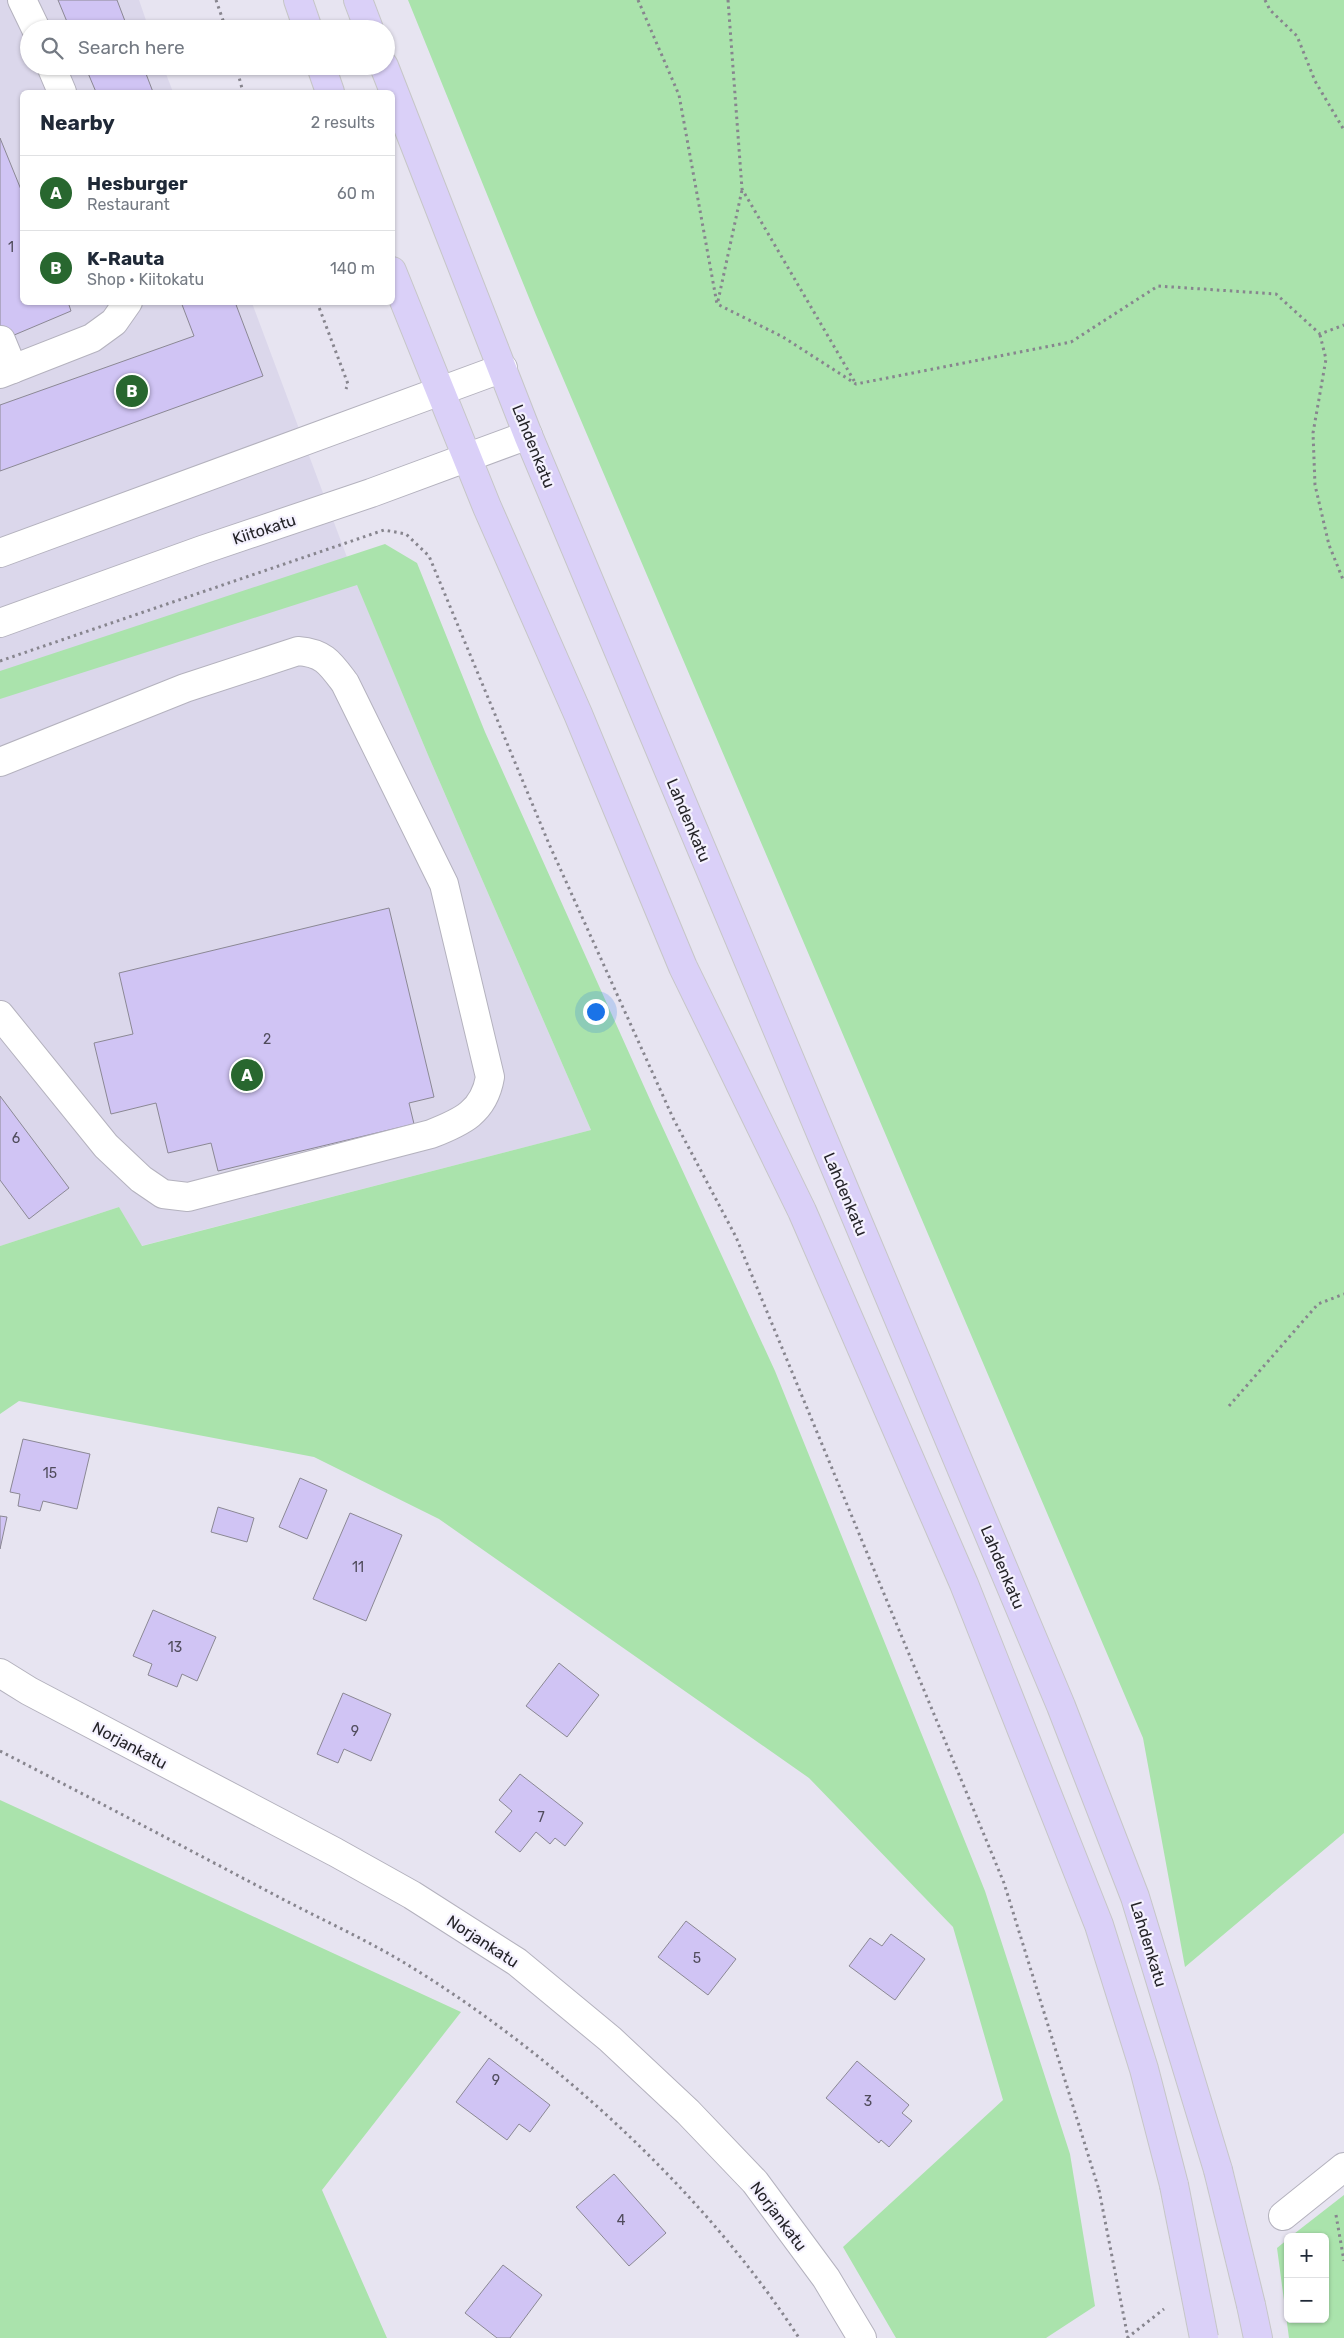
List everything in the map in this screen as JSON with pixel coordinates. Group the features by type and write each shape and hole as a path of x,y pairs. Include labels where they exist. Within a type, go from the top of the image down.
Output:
{"main road":[{"path":"298,0 305,20"},
{"path":"358,0 366,20"},
{"path":"324,75 329,90"},
{"name":"Lahdenkatu","path":"388,75 394,90"},
{"name":"Lahdenkatu","path":"395,94 504,368 528,436 1061,1706 1135,1897 1218,2170 1252,2305 1258,2338"},
{"path":"395,279 466,457 578,714 683,967 802,1211 964,1584 1099,1924 1144,2068 1174,2185 1204,2338"}],"street":[{"path":"22,0 32,20"},
{"path":"55,75 61,90"},
{"path":"1,340 7,371 92,338 114,322 126,305"},
{"path":"0,553 504,368"},
{"name":"Kiitokatu","path":"0,623 202,550 372,493 466,457 528,436"},
{"path":"0,762 185,688 298,651 314,652 330,662 345,683 444,884 490,1077 487,1095 471,1113 454,1125 439,1131 188,1197 163,1194 141,1179 106,1146 0,1015"},
{"name":"Norjankatu","path":"0,1673 29,1691 290,1828 412,1895 517,1962 610,2040 688,2112 755,2182 826,2278 862,2338"},
{"path":"1283,2216 1337,2173"}],"path":[{"path":"216,0 223,20"},
{"path":"638,0 679,94 718,304"},
{"path":"718,304 742,189 728,0"},
{"path":"1264,0 1270,10 1297,36 1315,81 1344,130"},
{"path":"238,75 242,90"},
{"path":"742,189 856,384"},
{"path":"718,304 783,337 856,384 1072,342 1158,286 1276,294 1320,334 1326,359 1313,433 1314,485 1329,545 1344,582"},
{"path":"318,305 348,384 344,392"},
{"path":"1320,334 1344,325"},
{"path":"0,661 384,530 406,534 429,556 553,853 673,1118 736,1237 1000,1874 1099,2190 1128,2338"},
{"path":"1229,1406 1318,1304 1344,1294"},
{"path":"0,1750 402,1962 500,2026 630,2136 710,2221 754,2274 799,2338"},
{"path":"1337,2173 1344,2261"}],"shaded area":[{"path":"0,0 139,0 146,20 20,20 20,75 166,75 172,90 20,90 20,305 253,305 357,584 428,755 591,1130 141,1246 119,1207 0,1246"}],"green space":[{"path":"408,0 1344,0 1344,1833 1185,1967 1143,1738 536,315"},
{"path":"385,544 417,563 485,732 656,1113 775,1371 985,1891 1070,2154 1095,2306 1046,2338 896,2338 843,2247 1003,2100 953,1927 809,1778 439,1519 314,1457 19,1401 0,1414 0,1246 119,1207 142,1246 591,1130 428,755 357,585 0,699 0,671"},
{"path":"0,1800 461,2012 322,2190 387,2338 0,2338"},
{"path":"1344,2195 1344,2338 1289,2338 1287,2323 1329,2323 1329,2233 1295,2233"},
{"path":"1284,2242 1284,2300 1277,2248"}],"building":[{"path":"58,0 117,0 125,20 66,20"},
{"path":"89,75 146,75 152,90 95,90"},
{"path":"0,138 20,187 20,305 69,305 71,311 0,341"},
{"path":"182,305 236,305 263,376 0,471 0,405 194,336"},
{"path":"389,908 434,1097 409,1103 414,1124 218,1171 211,1143 168,1153 156,1103 111,1114 94,1043 133,1034 119,973"},
{"path":"0,1096 69,1188 29,1219 0,1180"},
{"path":"23,1439 90,1454 77,1509 43,1501 40,1511 18,1506 20,1494 10,1492"},
{"path":"300,1478 327,1490 307,1539 279,1527"},
{"path":"218,1507 254,1518 247,1542 211,1532"},
{"path":"350,1513 402,1535 366,1621 313,1599"},
{"path":"0,1516 7,1517 0,1549"},
{"path":"153,1610 216,1637 197,1681 182,1674 177,1687 148,1675 152,1664 133,1656"},
{"path":"559,1663 599,1695 567,1737 526,1706"},
{"path":"343,1693 391,1714 371,1761 344,1749 338,1763 317,1754"},
{"path":"520,1774 583,1823 565,1846 555,1838 550,1844 536,1832 520,1852 495,1832 512,1811 499,1800"},
{"path":"686,1921 736,1959 708,1995 658,1957"},
{"path":"891,1934 925,1959 895,2000 849,1966 870,1938 882,1946"},
{"path":"489,2058 550,2105 530,2132 519,2124 507,2140 456,2102"},
{"path":"857,2061 909,2105 902,2113 912,2121 889,2147 881,2140 879,2143 826,2098"},
{"path":"614,2174 666,2233 629,2266 576,2207"},
{"path":"503,2265 542,2295 510,2338 497,2338 465,2313"}],"place":[{"name":"K-Rauta","path":"132,391"},
{"name":"Hesburger","path":"247,1075"}]}
